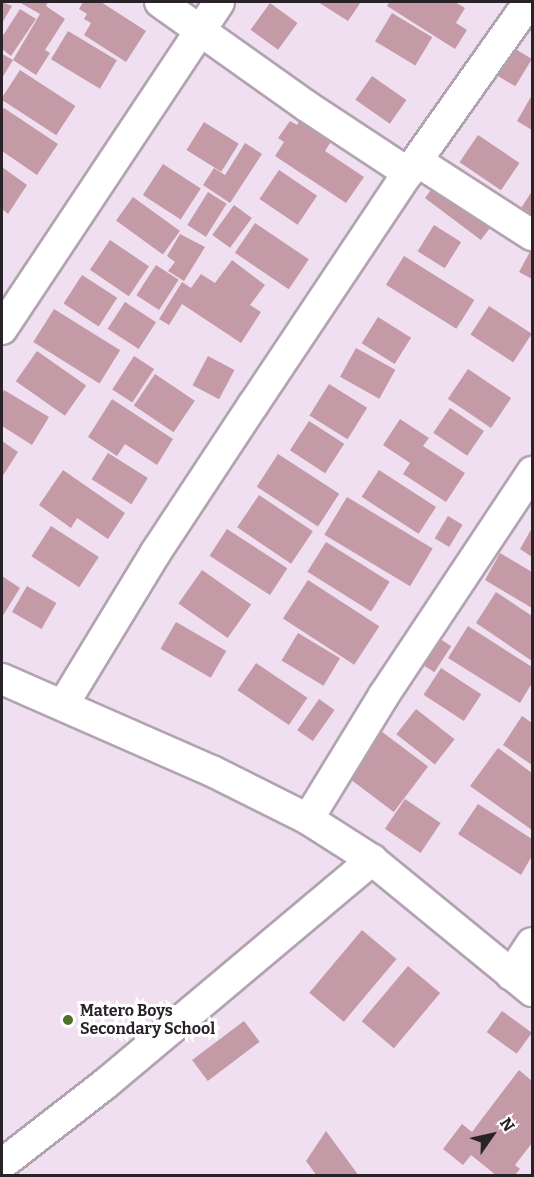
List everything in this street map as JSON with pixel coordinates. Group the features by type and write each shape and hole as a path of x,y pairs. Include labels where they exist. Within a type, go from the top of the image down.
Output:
{"street":[{"path":"160,2 308,107 532,235"},
{"path":"2,329 219,2"},
{"path":"63,705 156,552 413,167 529,2"},
{"path":"308,819 384,695 532,472"},
{"path":"2,679 212,771 308,819 372,860 522,983 532,943"},
{"path":"2,1164 105,1084 372,860"}],"building":[{"path":"2,2 12,6 2,23"},
{"path":"19,2 48,2 46,6 65,19 45,50 50,53 36,75 13,60 40,14"},
{"path":"83,2 101,2 146,31 126,62 84,35 91,23 84,19 87,14 79,9"},
{"path":"318,2 361,2 348,21"},
{"path":"389,2 455,2 465,8 456,23 467,30 455,49 387,6"},
{"path":"270,3 298,23 278,50 251,30"},
{"path":"20,9 36,19 11,56 2,49 2,37"},
{"path":"392,13 432,37 415,65 375,41"},
{"path":"68,31 117,60 100,89 51,59"},
{"path":"507,44 532,59 515,86 491,71"},
{"path":"2,54 13,60 2,78"},
{"path":"20,70 75,106 56,135 2,100"},
{"path":"372,76 406,100 390,124 355,100"},
{"path":"532,95 532,130 517,121"},
{"path":"4,108 58,144 37,175 2,151 2,111"},
{"path":"307,108 338,130 325,151 364,177 346,203 275,156 284,142 278,138 290,121 297,125"},
{"path":"204,122 239,144 221,172 187,150"},
{"path":"478,135 519,163 501,190 460,162"},
{"path":"245,143 262,154 230,203 203,185 214,168 225,175"},
{"path":"163,164 201,189 181,220 143,195"},
{"path":"2,167 27,185 8,214 2,209"},
{"path":"279,170 317,196 298,225 259,199"},
{"path":"440,178 496,220 481,240 425,198"},
{"path":"532,191 532,222 518,213"},
{"path":"208,192 227,204 206,237 187,225"},
{"path":"133,197 180,231 163,255 116,220"},
{"path":"234,205 252,218 230,248 212,235"},
{"path":"255,223 309,259 289,289 235,253"},
{"path":"434,225 461,242 445,268 418,251"},
{"path":"180,234 205,247 184,281 168,271 175,262 167,256"},
{"path":"110,240 149,266 129,296 90,270"},
{"path":"532,248 532,279 519,272"},
{"path":"404,256 474,300 456,329 386,285"},
{"path":"232,260 265,285 250,305 261,312 241,343 182,304 169,325 159,319 182,282 191,288 201,274 215,283"},
{"path":"156,265 179,280 159,310 136,295"},
{"path":"82,275 117,298 99,326 63,304"},
{"path":"125,302 156,322 139,349 108,329"},
{"path":"489,306 532,334 513,362 470,335"},
{"path":"54,309 120,350 99,383 33,342"},
{"path":"378,317 411,338 395,364 362,343"},
{"path":"356,348 395,370 379,399 340,377"},
{"path":"37,351 86,385 65,416 16,381"},
{"path":"134,356 154,369 132,403 112,390"},
{"path":"208,356 234,370 219,399 193,385"},
{"path":"468,369 511,398 491,428 448,399"},
{"path":"155,374 195,401 174,432 134,406"},
{"path":"329,384 367,408 348,439 309,415"},
{"path":"4,390 49,417 32,445 2,426"},
{"path":"112,399 173,439 157,465 125,444 117,456 88,437"},
{"path":"450,408 484,431 467,456 433,433"},
{"path":"400,419 429,438 423,446 465,473 446,502 403,474 410,463 383,445"},
{"path":"309,421 344,444 325,473 290,450"},
{"path":"2,441 18,452 2,477"},
{"path":"108,453 148,478 131,504 92,479"},
{"path":"278,454 339,494 318,526 257,487"},
{"path":"63,470 125,513 108,539 77,518 71,528 39,505"},
{"path":"379,470 436,507 419,534 362,497"},
{"path":"259,495 313,531 291,564 237,527"},
{"path":"347,497 433,549 410,586 324,535"},
{"path":"448,516 463,525 449,547 435,538"},
{"path":"51,526 99,557 79,587 31,556"},
{"path":"532,528 532,557 520,549"},
{"path":"227,529 287,568 270,595 210,556"},
{"path":"326,542 390,582 371,611 307,572"},
{"path":"500,553 532,572 532,608 485,580"},
{"path":"202,570 251,604 228,638 178,604"},
{"path":"2,576 20,588 2,617"},
{"path":"308,580 379,626 354,665 283,619"},
{"path":"27,586 56,603 41,629 12,612"},
{"path":"496,592 532,616 532,661 476,623"},
{"path":"176,622 226,651 211,678 160,649"},
{"path":"468,626 532,667 532,683 520,703 448,658"},
{"path":"298,633 340,658 324,686 282,660"},
{"path":"437,637 451,646 434,672 420,663"},
{"path":"256,663 307,698 289,725 238,690"},
{"path":"441,668 481,694 464,721 424,695"},
{"path":"319,699 335,710 313,741 297,730"},
{"path":"416,709 455,739 435,764 396,734"},
{"path":"522,716 532,723 532,765 503,745"},
{"path":"377,728 428,767 394,812 343,774"},
{"path":"498,748 532,773 532,830 470,786"},
{"path":"405,799 441,823 421,853 385,829"},
{"path":"478,804 532,839 532,856 521,875 458,834"},
{"path":"362,930 396,959 344,1022 309,993"},
{"path":"408,966 440,993 394,1048 362,1021"},
{"path":"502,1011 532,1033 517,1054 487,1032"},
{"path":"244,1021 260,1042 208,1081 192,1060"},
{"path":"519,1070 532,1081 532,1143 515,1165 520,1169 514,1176 497,1176 471,1155 463,1165 443,1149 462,1124 472,1132"},
{"path":"326,1131 359,1176 317,1176 306,1161"}],"place":[{"name":"Matero Boys Secondary School","path":"68,1020"}]}
